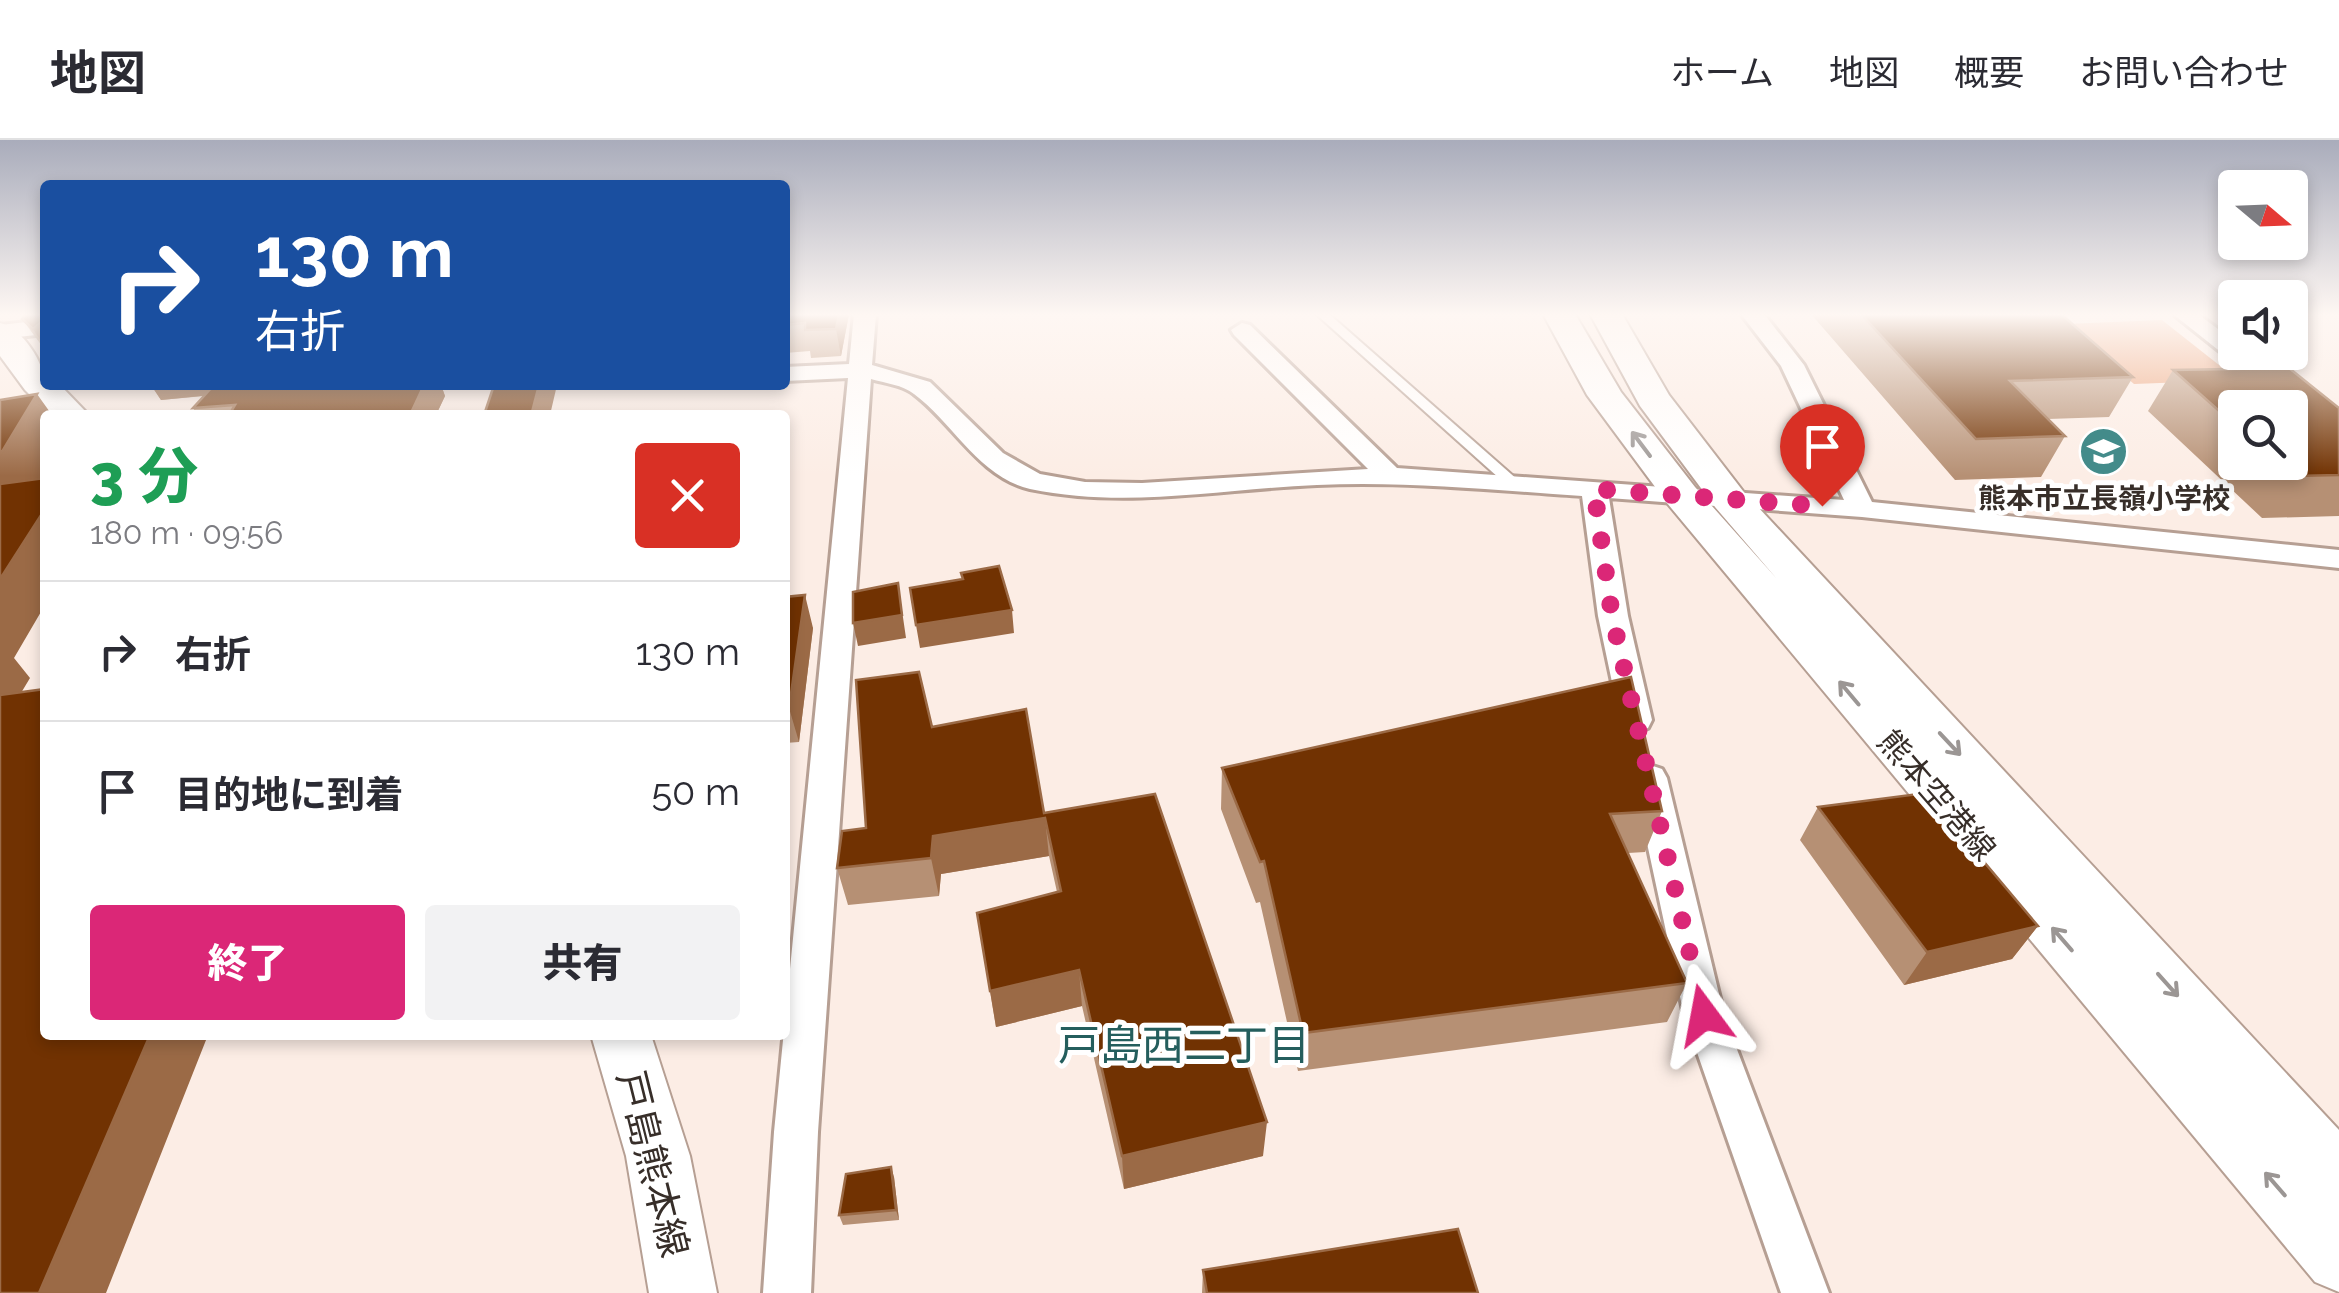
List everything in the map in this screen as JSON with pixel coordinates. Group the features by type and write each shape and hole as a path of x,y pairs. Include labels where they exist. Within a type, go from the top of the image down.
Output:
{"main road":[{"name":"熊本空港線","path":"1589,368 1605,395 1705,497 2339,1176"},
{"name":"熊本空港線","path":"1636,368 1705,497 2339,1258"},
{"path":"45,390 67,410"},
{"name":"戸島熊本線","path":"622,1040 658,1156 683,1293"}],"street":[{"path":"1280,368 1390,476"},
{"path":"1793,368 1862,509"},
{"path":"2254,368 2339,434"},
{"path":"787,1293 796,1132 862,370"},
{"path":"790,374 862,370 883,373 920,388 994,458 1032,481 1084,490 1142,491 1316,477 1390,476 1862,509 2339,559"},
{"path":"1594,489 1612,616 1704,1015 1805,1293"}],"lane":[{"path":"1383,368 1514,484"}],"shaded area":[{"path":"2115,368 2218,368 2238,380 2134,384"}],"building":[{"path":"1911,368 2122,368 2133,377 2010,381 2065,436 1976,439"},
{"path":"2173,370 2292,370 2339,408 2339,475 2308,476 2308,390 2218,390 2218,410"},
{"path":"209,390 422,390 412,410 232,410 235,405 193,408"},
{"path":"492,390 538,390 533,410 486,410"},
{"path":"37,394 0,455 0,400"},
{"path":"40,479 40,517 0,579 0,484"},
{"path":"999,566 1012,610 916,625 910,588 963,579 961,573"},
{"path":"898,583 902,615 853,623 853,592"},
{"path":"805,595 790,701 790,596"},
{"path":"919,672 932,727 1026,709 1044,813 1155,794 1267,1122 1122,1156 1079,970 990,991 977,913 1061,891 1045,818 933,836 931,858 837,868 842,831 866,828 856,680"},
{"path":"1631,677 1662,811 1610,814 1687,983 1303,1033 1264,861 1260,862 1222,768"},
{"path":"40,690 40,1040 148,1040 39,1293 0,1293 0,695"},
{"path":"1926,793 2038,926 1927,952 1818,807"},
{"path":"891,1167 896,1210 839,1215 846,1174"},
{"path":"1458,1229 1478,1293 1207,1293 1203,1270"}],"place":[{"name":"熊本市立長嶺小学校","path":"2104,451"}],"district":[{"name":"戸島西二丁目","path":"1184,1045"}],"route":[{"path":"1704,1015 1612,616 1594,489 1822,506"}]}
